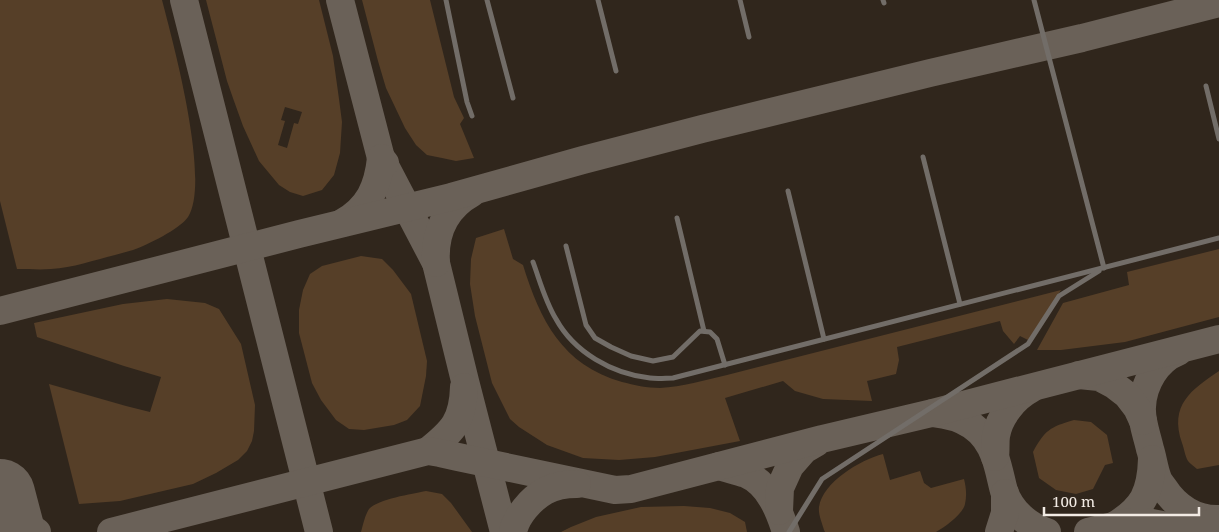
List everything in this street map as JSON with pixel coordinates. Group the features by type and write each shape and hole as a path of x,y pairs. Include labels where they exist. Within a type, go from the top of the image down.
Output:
{"lane":[{"path":"446,0 467,102 472,116"},
{"path":"487,0 513,98"},
{"path":"598,0 616,71"},
{"path":"740,0 750,37"},
{"path":"1034,0 1104,268"},
{"path":"1206,86 1219,139"},
{"path":"923,157 960,304"},
{"path":"788,191 824,339"},
{"path":"677,218 704,331"},
{"path":"532,262 555,318 574,344 601,363 616,370 651,378 674,378 1219,238"},
{"path":"566,246 586,325 595,338 631,356 653,361 673,357 700,331 710,332 717,338 725,365"},
{"path":"790,532 822,479 1028,344 1059,296 1104,268"}],"shaded area":[{"path":"0,0 162,0 181,78 193,144 194,199 188,217 178,227 139,248 83,264 51,269 17,269 0,201"},
{"path":"206,0 319,0 333,56 342,122 340,153 334,175 322,190 303,196 290,192 279,185 259,161 243,126 227,81","holes":["285,107 302,112 298,124 294,123 287,148 278,145 285,121 281,120"]},
{"path":"362,0 430,0 454,97 464,118 460,124 474,158 456,161 427,155 416,145 405,128 386,88"},
{"path":"504,229 513,259 523,265 537,304 556,338 584,364 601,374 622,382 650,387 660,388 702,381 1061,290 1030,341 1020,336 1014,344 1003,331 1000,321 897,347 899,360 896,374 867,381 872,401 823,399 795,391 783,381 725,398 740,441 655,457 619,460 583,458 547,445 519,427 510,419 492,383 475,316 470,284 471,259 476,238"},
{"path":"1219,249 1219,317 1125,342 1061,350 1037,350 1063,303 1129,285 1127,272"},
{"path":"361,256 382,259 411,294 427,361 420,406 407,420 394,425 364,430 349,429 336,420 321,400 312,383 299,333 299,310 303,290 310,274 322,266"},
{"path":"167,299 205,303 219,309 241,344 255,405 252,441 247,451 238,460 193,484 120,501 79,504 49,384 150,412 161,377 37,337 34,323 123,304"},
{"path":"1219,371 1219,465 1197,469 1186,457 1178,418 1185,400 1200,385"},
{"path":"1074,420 1091,422 1107,435 1113,463 1105,465 1093,489 1076,494 1056,490 1039,478 1033,452 1049,430"},
{"path":"883,454 890,480 920,471 924,483 931,488 964,479 966,497 964,508 949,524 936,532 825,532 819,507 827,489 844,473 864,461"},
{"path":"426,491 442,494 472,532 361,532 368,511 373,505 396,497"},
{"path":"684,506 710,508 730,513 745,522 747,532 561,532 596,517 641,507"}],"taxiway":[{"path":"184,0 319,532"},
{"path":"340,0 381,158 436,263 504,532"},
{"path":"0,311 451,197 702,129 1082,38 1219,3"},
{"path":"342,223 359,211 365,203 374,187 380,169 381,158 385,163"},
{"path":"435,259 436,263 437,242 443,222 455,206 472,193"},
{"path":"111,532 428,451 615,490 631,489 1219,339"},
{"path":"1178,352 1164,361 1152,374 1148,382 1142,407 1144,428 1155,471 1169,495 1174,501 1195,515 1219,519"},
{"path":"1079,375 1099,377 1114,385 1127,395 1137,408 1143,421"},
{"path":"428,451 450,431 459,417 464,387"},
{"path":"995,457 996,436 1000,422 1013,403 1031,389"},
{"path":"933,413 954,417 972,425 979,431 991,447 1004,491 1011,505 1027,522 1047,532"},
{"path":"779,511 780,488 790,466 804,450 816,443"},
{"path":"1114,526 1132,513 1144,498 1150,481 1152,459"},
{"path":"719,466 746,474 761,484 772,498 786,532"},
{"path":"513,532 521,514 540,494 556,487 577,484"},
{"path":"0,491 15,514 37,532"},
{"path":"999,532 1005,513 1005,493"},
{"path":"1088,532 1131,522 1147,522 1177,528 1201,526 1216,522"}],"runway":[{"path":"0,494 10,532"}]}
